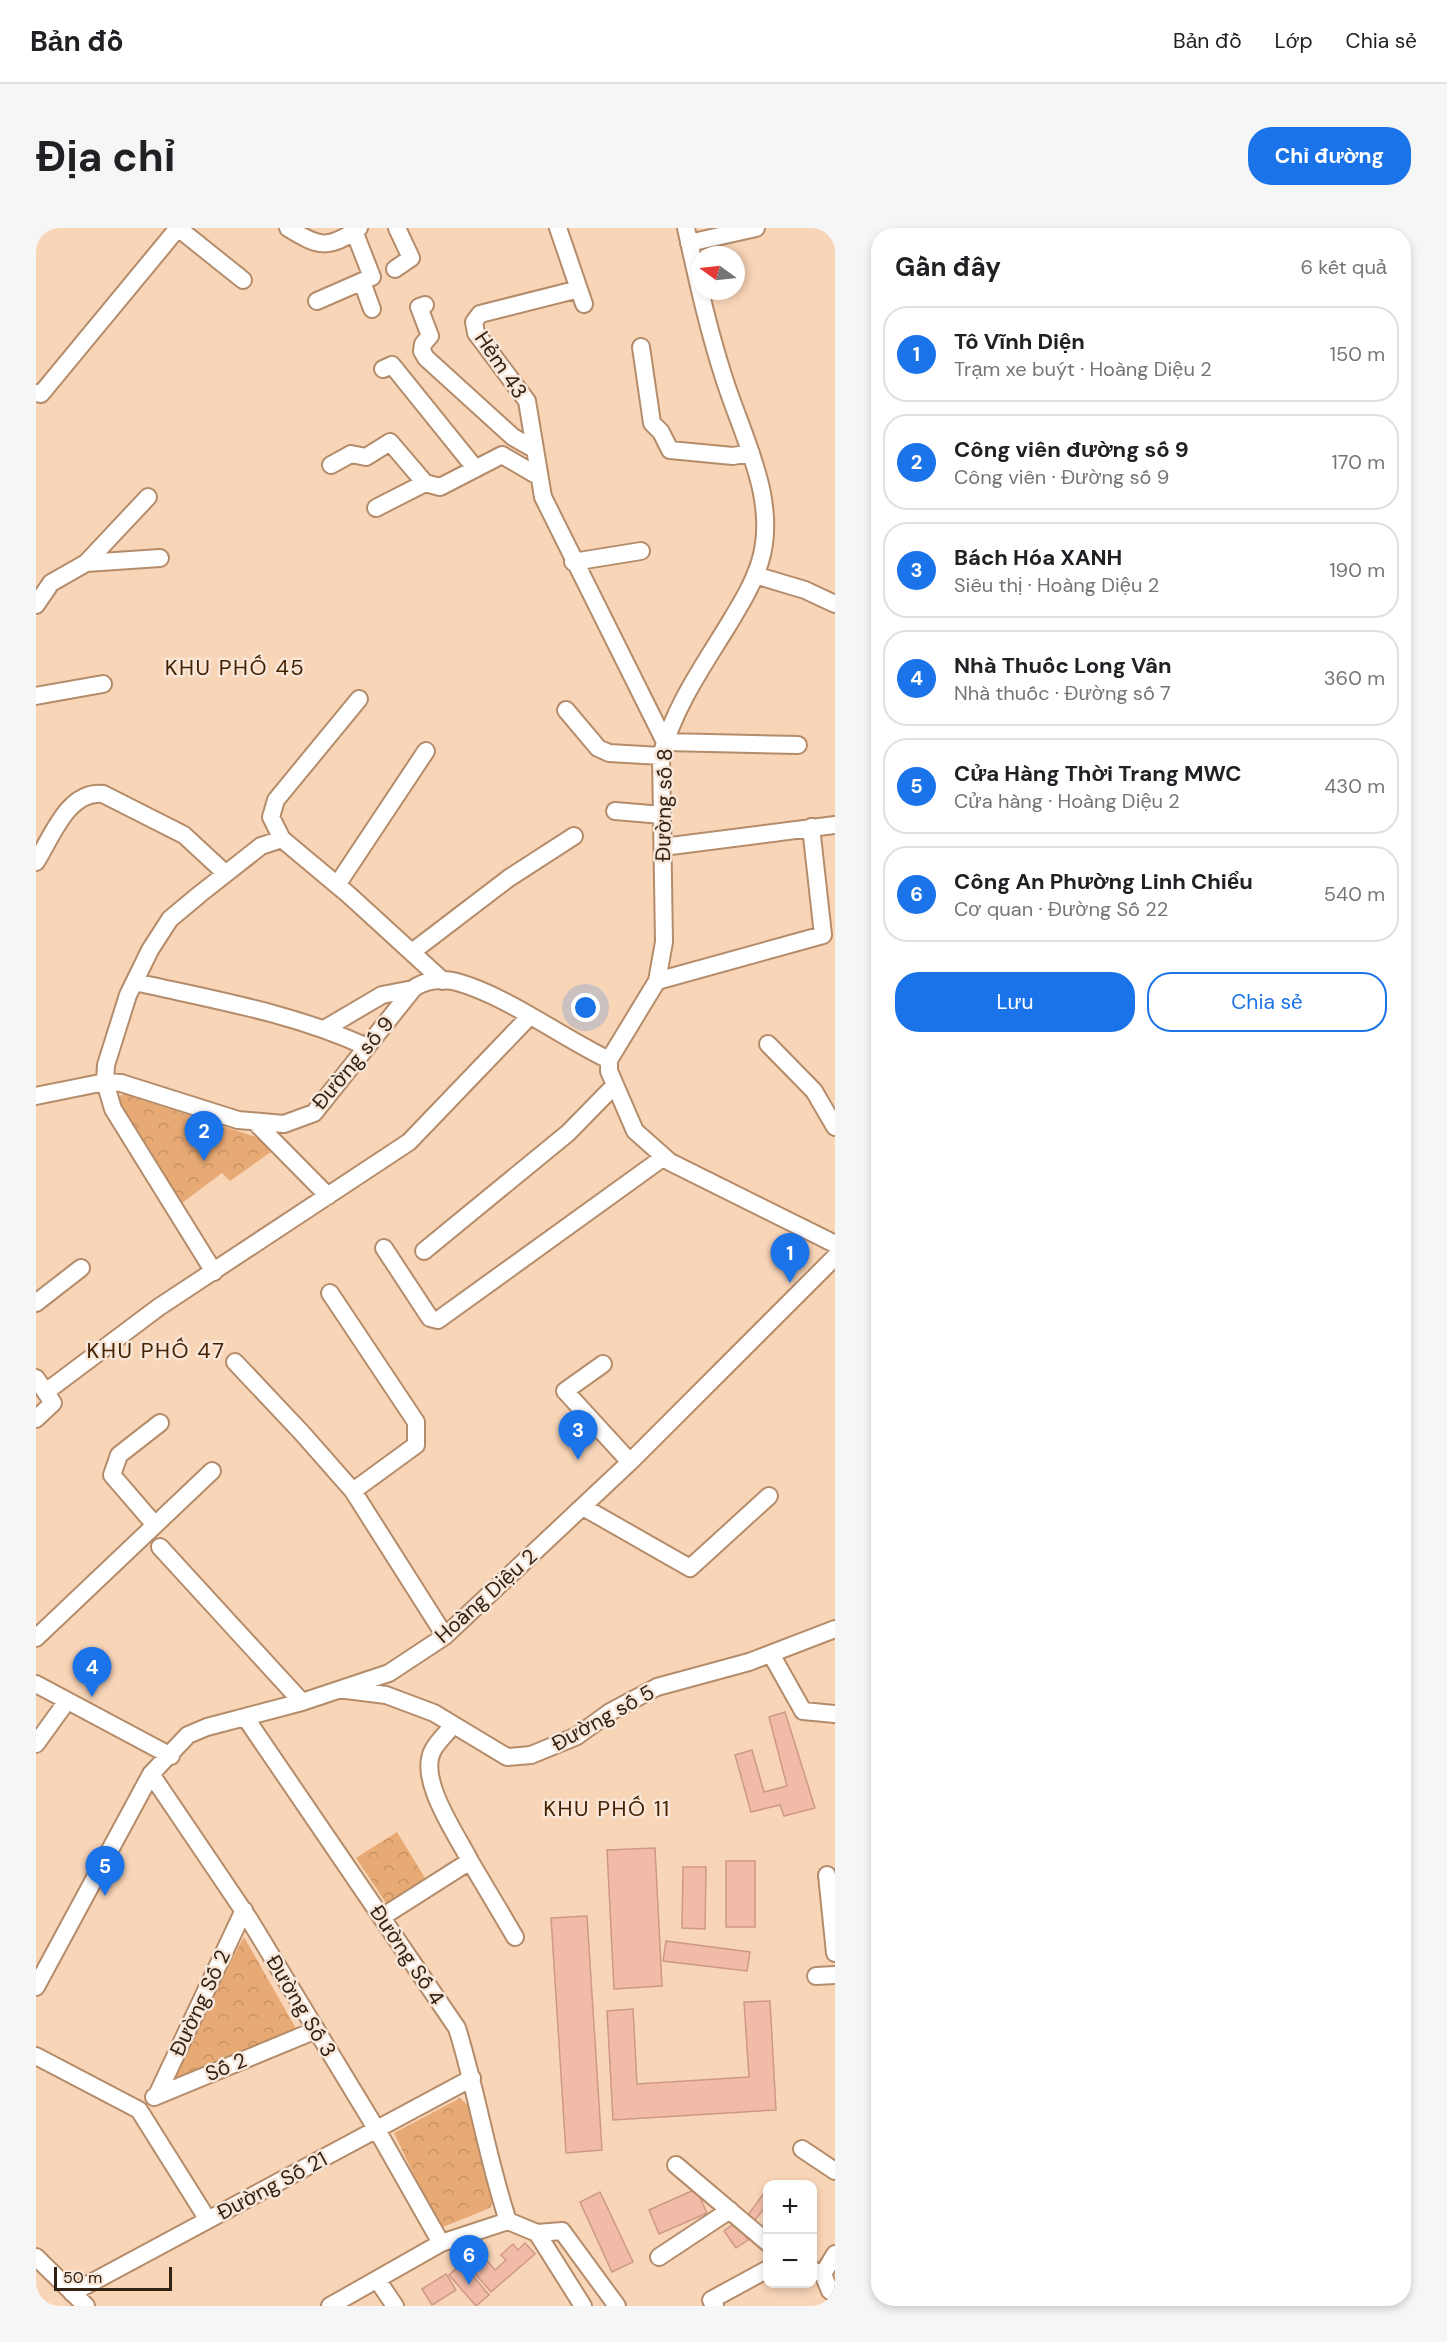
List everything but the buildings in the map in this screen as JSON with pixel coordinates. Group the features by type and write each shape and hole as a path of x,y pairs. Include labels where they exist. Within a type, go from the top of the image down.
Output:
{"street":[{"path":"36,393 41,394 178,228 243,280"},
{"path":"288,228 305,238 328,244 339,242 356,230 370,278 372,309"},
{"path":"396,269 411,258 397,228"},
{"name":"Hẻm 43","path":"558,228 582,296 480,314 474,322 476,333 527,401 543,497 663,749"},
{"path":"687,236 756,228"},
{"name":"Đường số 8","path":"609,1060 657,981 664,942 663,749 684,696 740,606 755,575 765,543 765,518 751,453 721,368 687,236"},
{"path":"317,301 370,278"},
{"path":"425,305 419,307 430,336 423,344 422,351 426,357 513,437 534,449"},
{"path":"641,347 652,423 661,432 670,450 733,456 751,453"},
{"path":"383,369 392,365 475,468"},
{"path":"331,465 351,454 366,457 390,442 425,483 437,488 504,455 538,476"},
{"path":"376,508 425,483"},
{"path":"36,604 51,583 86,563 148,497"},
{"path":"573,562 640,551"},
{"path":"86,563 160,558"},
{"path":"755,575 806,590 835,604"},
{"path":"36,696 103,684"},
{"path":"359,699 276,800 271,817 282,839 337,885 443,981"},
{"path":"566,710 598,748 609,753 798,745"},
{"path":"337,885 426,751"},
{"path":"36,862 76,801 92,792 103,794 184,835 225,873"},
{"path":"615,811 662,815"},
{"path":"663,847 835,825"},
{"path":"657,981 823,935 811,827"},
{"path":"412,952 509,878 574,836"},
{"path":"214,1272 113,1109 105,1082 106,1065 128,995 150,950 170,919 261,846 282,839"},
{"path":"135,982 257,1009 326,1028 367,1047"},
{"path":"326,1028 382,995 413,989 421,982 455,982 491,997 609,1060 614,1086 635,1131 664,1157 801,1229 835,1244"},
{"name":"Đường số 9","path":"36,1096 105,1082 121,1083 238,1120 284,1124 314,1113 413,989"},
{"path":"47,1392 159,1306 410,1142 529,1017"},
{"path":"768,1044 814,1091 835,1127"},
{"path":"424,1251 568,1133 614,1086"},
{"path":"256,1123 328,1196"},
{"path":"384,1248 430,1318 438,1320 664,1157"},
{"name":"Hoàng Diệu 2","path":"36,1988 152,1774 188,1735 302,1702 389,1673 445,1636 630,1462 835,1257"},
{"path":"36,1303 81,1268"},
{"path":"330,1293 416,1422 416,1445 353,1491"},
{"path":"235,1362 353,1491 445,1636"},
{"path":"603,1364 565,1391 630,1462"},
{"path":"36,1378 53,1403 36,1419"},
{"path":"155,1525 112,1475 119,1455 159,1423"},
{"path":"36,1638 212,1471"},
{"path":"583,1507 690,1568 769,1496"},
{"path":"160,1547 302,1702"},
{"name":"Đường số 5","path":"342,1689 386,1695 434,1713 507,1757 531,1755 577,1736 618,1707 657,1687 771,1654 835,1629"},
{"path":"771,1654 803,1711 835,1714"},
{"path":"36,1684 171,1756"},
{"path":"36,1744 67,1701"},
{"name":"Đường Số 4","path":"245,1717 457,2028 472,2078 497,2188 508,2220"},
{"path":"453,1725 432,1752 429,1776 441,1807 514,1937"},
{"name":"Đường Số 3","path":"152,1774 244,1910 377,2130 441,2243"},
{"path":"382,1917 471,1861"},
{"path":"827,1875 835,1953"},
{"name":"Đường Số 2","path":"157,2095 244,1910"},
{"path":"816,1976 835,1975"},
{"name":"Số 2","path":"139,2109 157,2095 316,2030"},
{"path":"36,2056 139,2109 208,2220"},
{"name":"Đường Số 21","path":"72,2293 472,2078"},
{"path":"802,2149 835,2171"},
{"path":"676,2165 763,2238"},
{"path":"659,2257 730,2210"},
{"path":"330,2306 378,2281 441,2243 508,2220 537,2234 583,2306"},
{"path":"537,2234 562,2231 617,2306"},
{"path":"835,2254 818,2272 835,2294"},
{"path":"36,2258 86,2306"},
{"path":"713,2303 763,2272"},
{"path":"378,2281 395,2306"}],"green space":[{"path":"124,1094 256,1137 275,1149 230,1181 222,1173 178,1206 116,1108 117,1097"},
{"path":"397,1832 428,1883 388,1906 356,1858"},
{"path":"244,1937 298,2032 157,2095"},
{"path":"460,2098 471,2108 493,2201 490,2208 443,2227 437,2224 394,2133"}],"place":[{"name":"Công viên đường số 9","path":"204,1161"},
{"name":"Tô Vĩnh Diện","path":"790,1283"},
{"name":"Bách Hóa XANH","path":"578,1460"},
{"name":"Nhà Thuốc Long Vân","path":"92,1697"},
{"name":"Cửa Hàng Thời Trang MWC","path":"105,1896"},
{"name":"Công An Phường Linh Chiểu","path":"469,2285"}],"district":[{"name":"KHU PHỐ 45","path":"235,667"},
{"name":"KHU PHỐ 47","path":"156,1350"},
{"name":"KHU PHỐ 11","path":"607,1808"}]}
